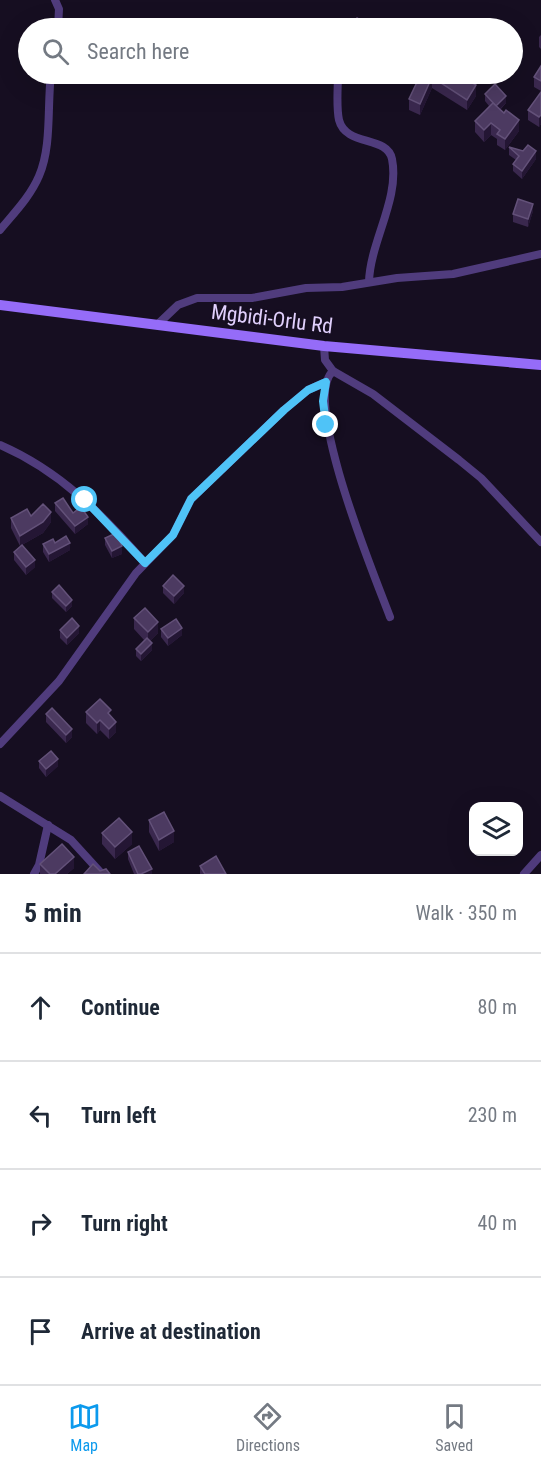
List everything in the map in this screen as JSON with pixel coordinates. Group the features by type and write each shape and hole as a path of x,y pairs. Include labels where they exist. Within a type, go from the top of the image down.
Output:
{"main road":[{"name":"Mgbidi-Orlu Rd","path":"0,305 324,346 541,365"}],"street":[{"path":"55,0 59,9 59,18"},
{"path":"0,230 29,195 39,176 44,160 50,84"},
{"path":"338,84 339,119 343,128 349,135 384,147 390,152 393,161 387,209 374,249 369,282"},
{"path":"157,325 178,305 198,298 252,298 306,288 342,287 369,282 453,274 541,254"},
{"path":"324,346 325,360 333,371 373,394 466,466 541,542"},
{"path":"333,371 326,382 323,401 326,425 344,486 390,617"},
{"path":"0,744 59,681 145,563 173,535 191,499 284,410 308,390 326,382"},
{"path":"0,445 22,455 63,480 145,563"},
{"path":"0,796 48,825 80,849 102,874"},
{"path":"34,874 39,864 48,825"},
{"path":"524,874 541,855"}],"building":[{"path":"541,66 541,81 534,77"},
{"path":"416,84 429,84 420,104 409,99"},
{"path":"443,84 476,85 467,100"},
{"path":"495,84 506,96 496,106 485,94"},
{"path":"541,92 541,115 539,117 528,110"},
{"path":"493,103 504,113 506,110 519,120 505,139 497,134 500,130 491,123 484,130 475,121"},
{"path":"528,145 536,151 522,171 513,164 519,156 509,147 523,151"},
{"path":"518,199 533,204 528,219 513,214"},
{"path":"63,498 73,513 81,507 88,517 75,526 55,503"},
{"path":"43,504 51,512 43,522 20,536 11,518 27,509 31,516"},
{"path":"116,533 122,546 112,551 105,538"},
{"path":"66,536 70,543 49,554 43,544 53,539 55,543"},
{"path":"22,545 35,560 26,567 14,552"},
{"path":"173,575 184,586 174,596 163,586"},
{"path":"59,585 72,600 66,606 52,592"},
{"path":"145,608 158,622 148,632 134,618"},
{"path":"72,618 79,626 67,638 60,630"},
{"path":"176,619 182,628 168,638 161,629"},
{"path":"147,638 152,643 141,654 136,649"},
{"path":"100,699 111,710 108,713 116,722 109,729 100,720 97,723 86,712"},
{"path":"52,708 72,729 66,735 46,714"},
{"path":"51,751 58,759 46,769 39,761"},
{"path":"164,812 174,831 159,840 149,820"},
{"path":"119,818 132,832 115,847 102,833"},
{"path":"62,844 74,857 55,874 50,874 40,864"},
{"path":"139,846 152,869 141,874 138,874 128,852"},
{"path":"216,856 226,874 205,874 200,866"},
{"path":"93,864 100,871 106,869 110,874 84,874"}],"route":[{"path":"85,500 145,563 173,535 191,499 284,410 308,390 326,382 323,401 326,425"}]}
